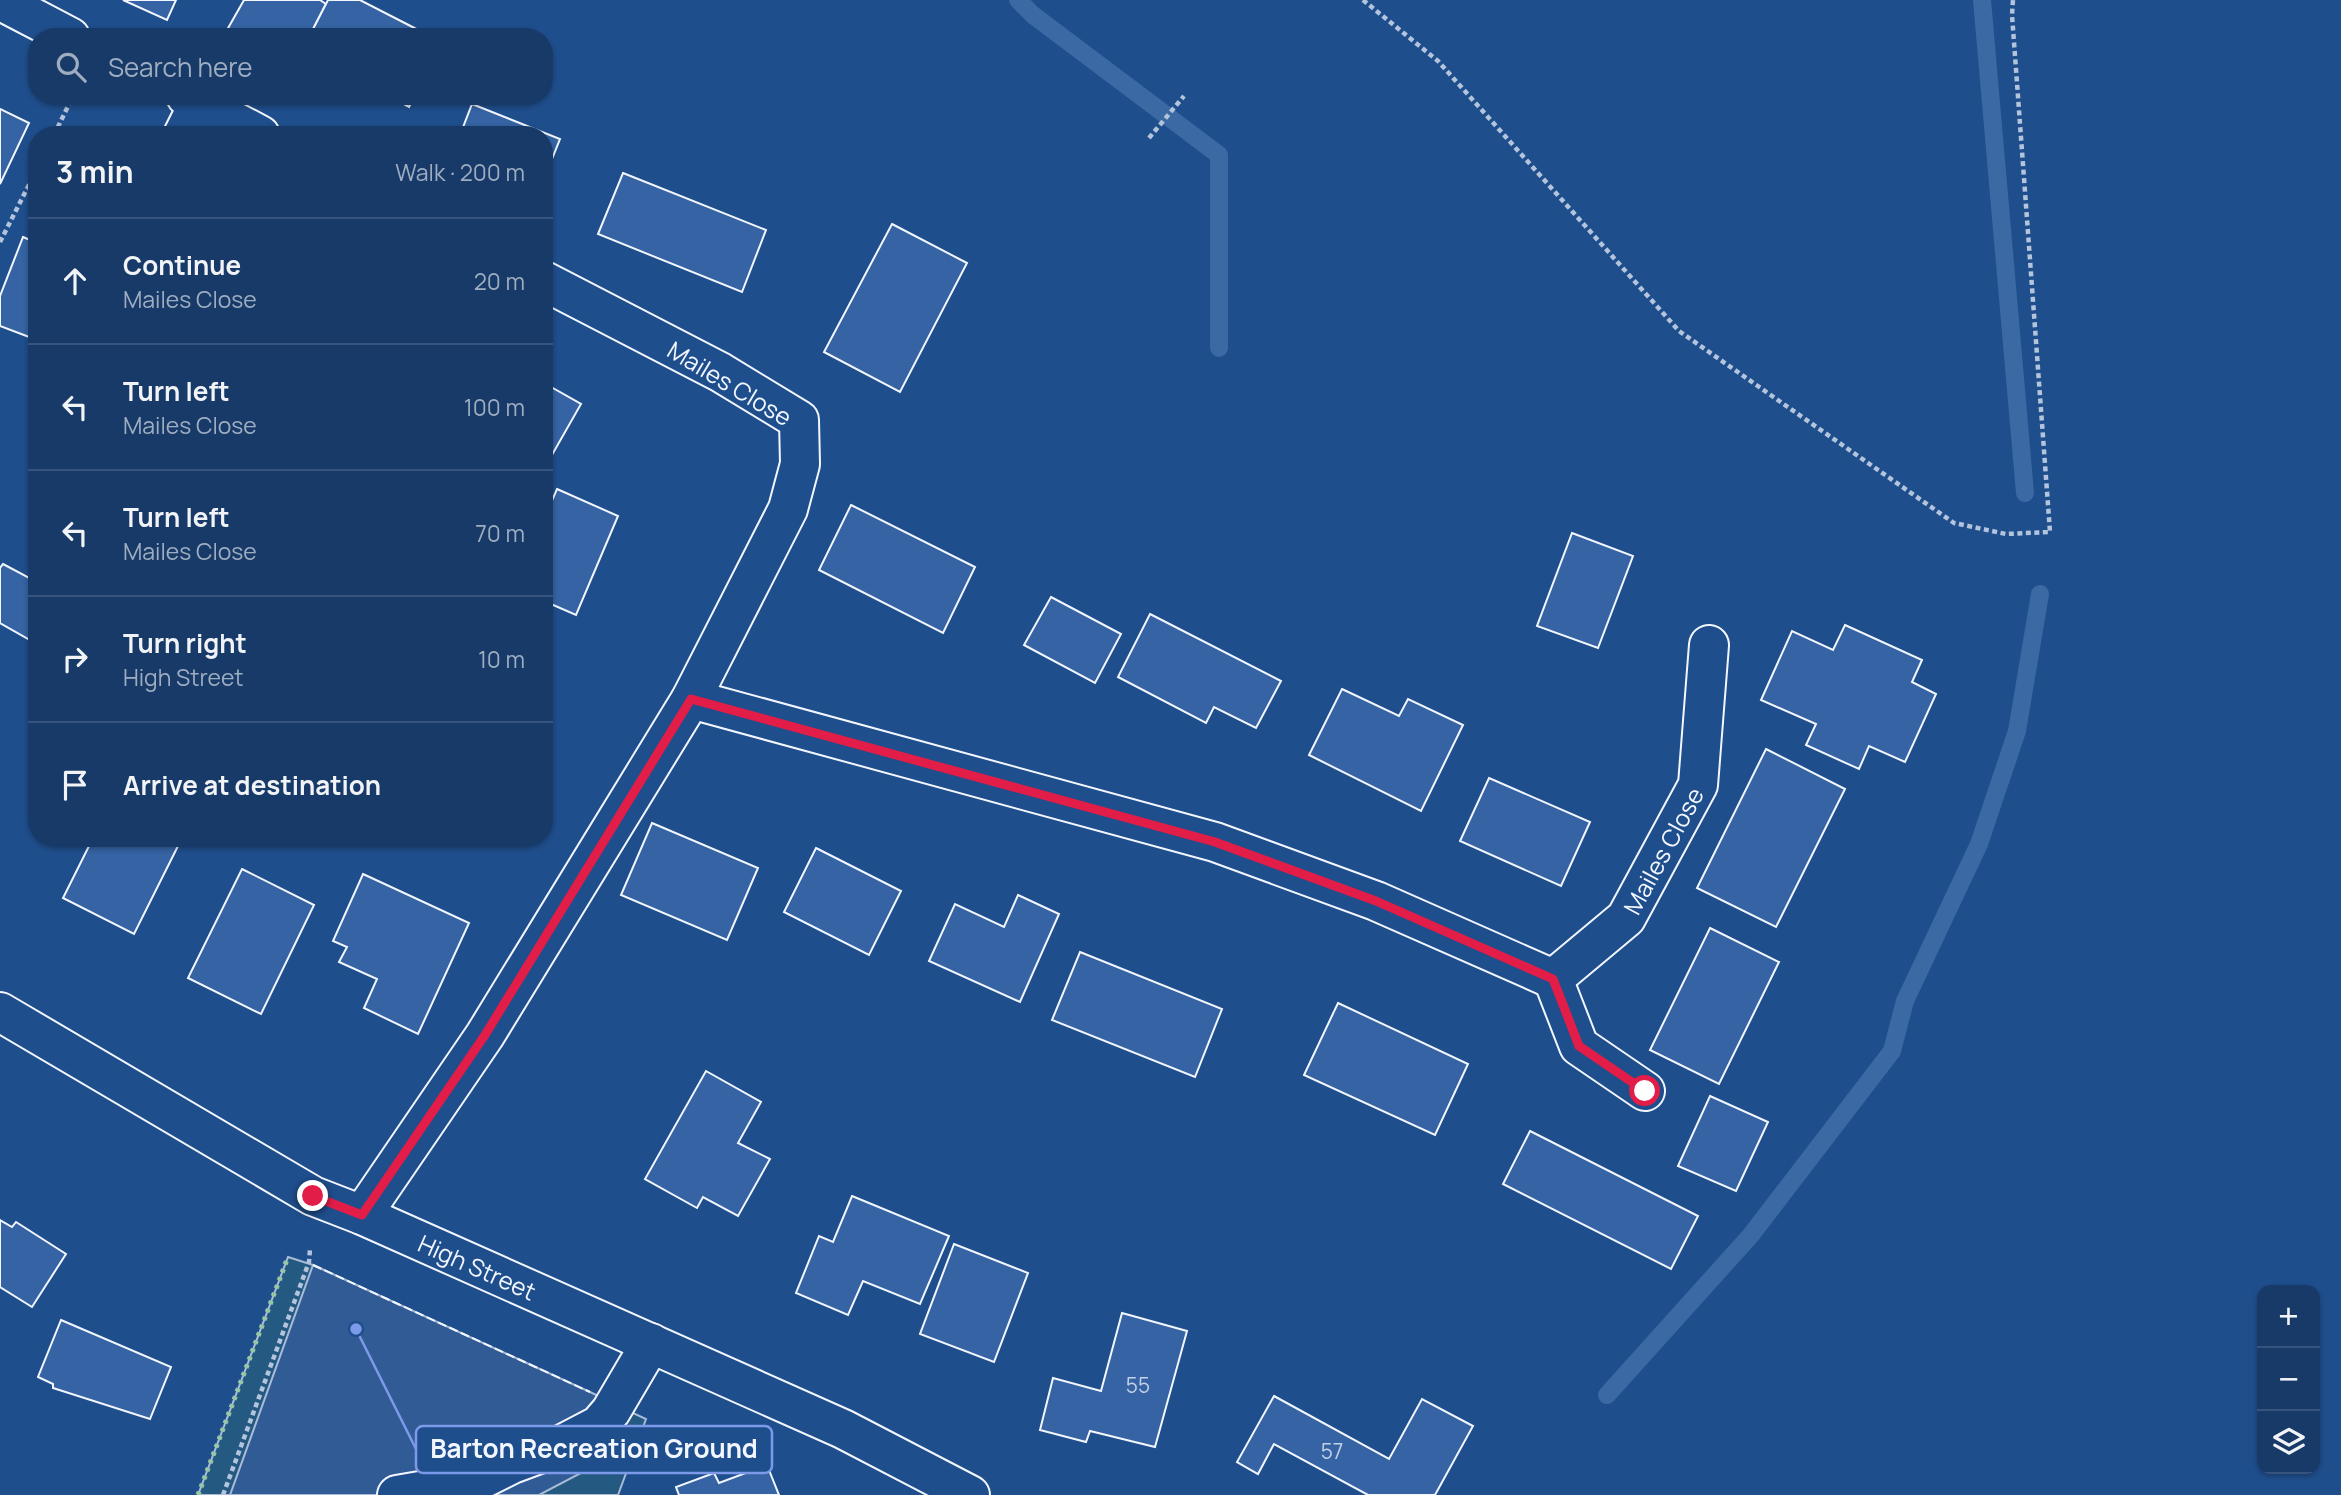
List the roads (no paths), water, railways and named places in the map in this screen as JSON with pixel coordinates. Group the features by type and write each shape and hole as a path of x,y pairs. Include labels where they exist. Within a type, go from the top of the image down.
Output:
{"street":[{"path":"3,2 54,28"},
{"path":"189,111 233,126"},
{"name":"Mailes Close","path":"362,1215 485,1035 691,699 788,509 800,464 799,420 720,372 553,286"},
{"name":"Mailes Close","path":"1553,979 1626,918 1698,785 1709,645"},
{"path":"691,699 1215,842 1376,901 1553,979 1579,1046 1645,1091"},
{"name":"High Street","path":"0,1012 313,1196 362,1215 843,1429 970,1495"},
{"path":"397,1495 478,1480 555,1448 599,1425 611,1411 651,1343"}],"waterway":[{"path":"1018,0 1033,15 1219,155 1219,348"},
{"path":"1982,0 2025,493"},
{"path":"1607,1395 1751,1235 1892,1051 1905,1001 1979,844 2017,731 2040,594"}],"place":[{"name":"Barton Recreation Ground","path":"356,1329"}]}
